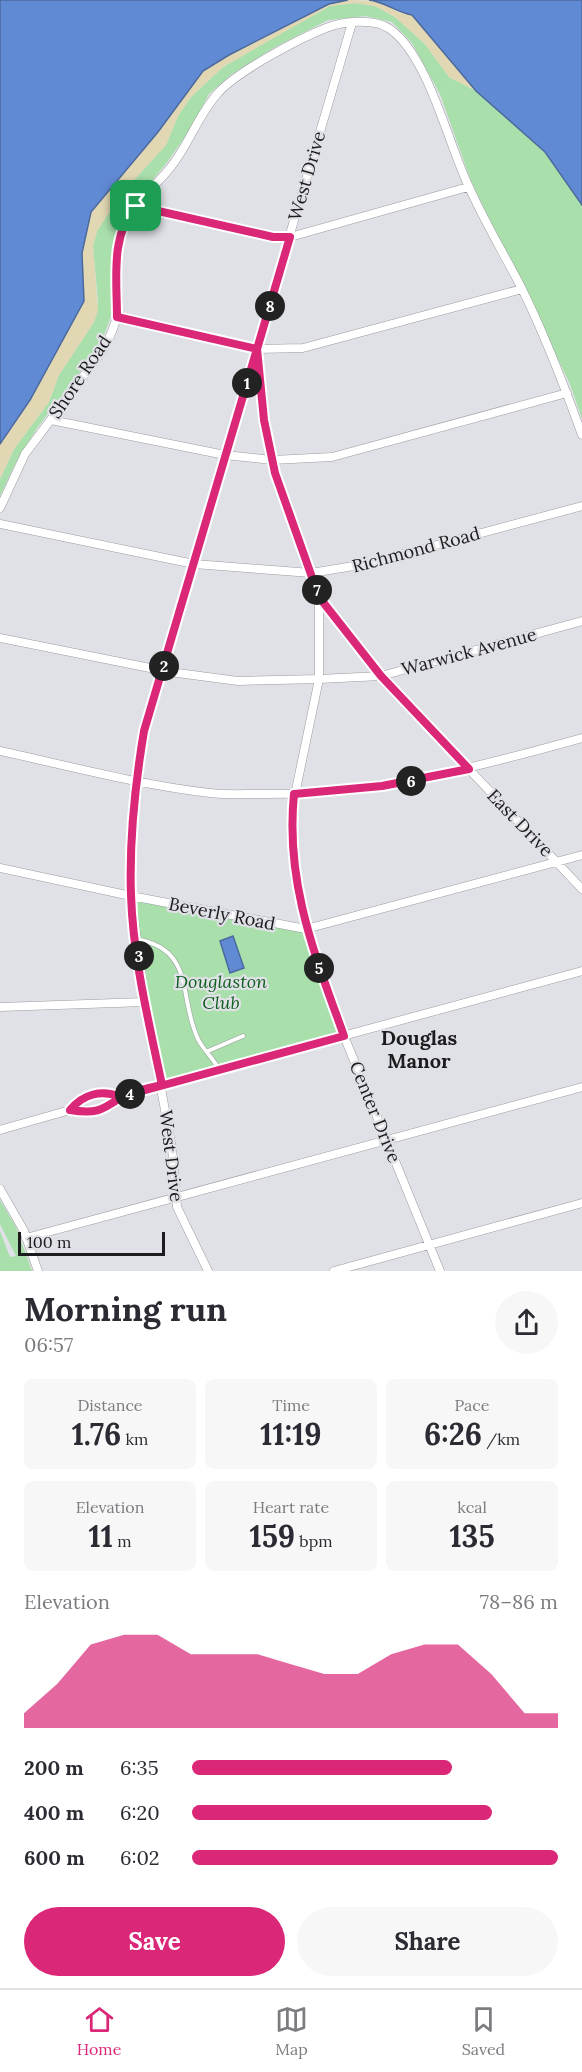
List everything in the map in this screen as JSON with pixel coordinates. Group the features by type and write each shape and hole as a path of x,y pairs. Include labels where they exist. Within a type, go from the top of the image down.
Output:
{"street":[{"name":"Shore Road","path":"0,508 25,454 103,350 117,317 119,243 127,216 174,162 210,103 230,82 328,27 352,23 379,23 389,27 407,47 432,95 468,187 522,289 567,393 582,435"},
{"name":"West Drive","path":"208,1271 187,1233 175,1197 162,1085 136,939 131,896 136,780 144,731 352,23"},
{"path":"136,206 273,237 290,237 468,187"},
{"path":"117,317 257,349 303,348 522,289"},
{"name":"East Drive","path":"257,349 272,460 319,597 381,676 582,889"},
{"path":"51,420 225,455 272,460 332,457 567,393"},
{"name":"Richmond Road","path":"0,524 194,564 311,573 366,564 582,506"},
{"name":"Center Drive","path":"319,597 319,679 294,794 294,855 306,928 344,1036 440,1271"},
{"name":"Warwick Avenue","path":"0,638 162,671 238,681 319,679 381,676 582,621"},
{"path":"0,752 213,794 294,794 382,786 469,769 582,738"},
{"name":"Beverly Road","path":"0,868 131,896 306,928 582,855"},
{"path":"0,1130 70,1110 101,1110 112,1105 120,1097 582,970"},
{"path":"0,1007 146,1002"},
{"path":"26,1238 582,1087"},
{"path":"70,1110 90,1094 112,1094 120,1097"},
{"path":"0,1189 26,1238 38,1271"},
{"path":"334,1271 582,1203"}],"lane":[{"path":"136,939 160,945 178,966 198,1040 208,1050 220,1071"},
{"path":"208,1050 243,1036"}],"green space":[{"path":"355,3 375,6 395,17 425,44 449,77 476,91 545,152 582,205 582,419 570,384 471,181 440,94 412,43 392,22 366,16 328,20 275,47 232,74 209,94 190,130 165,165 122,216 113,256 111,316 100,346 37,428 15,464 0,496 0,479 14,449 49,402 59,375 94,322 98,301 93,246 97,231 122,193 166,145 178,116 191,97 223,67 269,40 330,6"},
{"name":"Douglaston Club","path":"132,897 306,931 344,1036 163,1086 146,1003"},
{"path":"0,1200 16,1227 32,1271 0,1271 0,1231 10,1257 16,1256 0,1224"}],"sand":[{"path":"348,0 379,1 400,13 412,14 476,91 449,77 425,44 395,17 375,6 355,3 330,6 223,67 191,97 178,116 166,145 122,193 97,231 93,246 98,311 94,322 59,375 49,402 14,449 0,479 0,444 30,400 84,301 82,253 91,212 158,132 203,71 229,55 329,4"}],"water":[{"path":"0,0 348,0 329,4 229,55 203,71 158,132 91,212 82,253 84,301 30,400 0,444"},
{"path":"369,0 582,0 582,205 545,152 476,91 412,15"},
{"path":"233,936 244,968 230,973 220,941"}],"district":[{"name":"Douglas Manor","path":"419,1050"}],"route":[{"path":"136,206 127,216 119,243 117,317 257,349 144,731 137,771 132,833 131,896 146,1002 162,1085 120,1097 112,1105 101,1110 83,1112 70,1110 90,1094 112,1094 120,1097 344,1036 306,928 294,855 294,794 382,786 469,769 381,676 319,597 275,473 264,420 257,349 290,237 273,237 136,206"}]}
